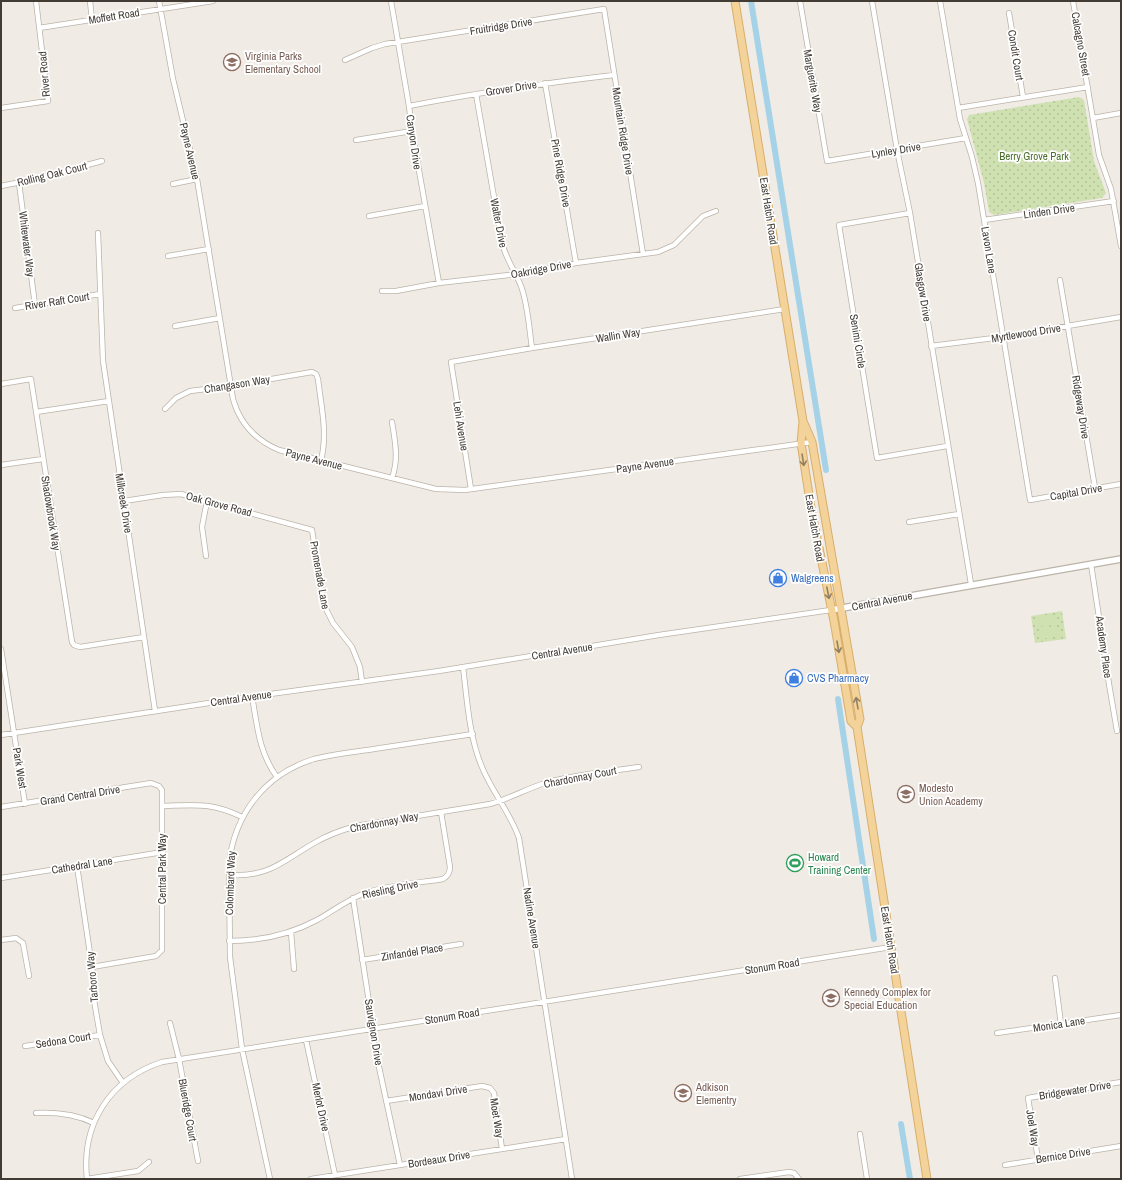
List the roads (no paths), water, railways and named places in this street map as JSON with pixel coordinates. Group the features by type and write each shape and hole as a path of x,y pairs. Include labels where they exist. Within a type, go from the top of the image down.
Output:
{"main road":[{"name":"East Hatch Road","path":"735,1 803,422 801,443 812,514 851,721 857,727"},
{"name":"East Hatch Road","path":"803,422 812,442 860,719 857,727 927,1179"}],"street":[{"name":"River Road","path":"1,108 48,101 36,1"},
{"path":"90,1 92,20"},
{"name":"Payne Avenue","path":"158,1 173,79 197,179 233,399 239,416 250,431 266,444 280,450 436,489 465,490 812,442"},
{"name":"Moffett Road","path":"39,28 213,1"},
{"name":"Canyon Drive","path":"391,1 439,283"},
{"name":"Marguerite Way","path":"800,1 827,161"},
{"name":"Glasgow Drive","path":"872,1 897,150 910,213 971,584"},
{"name":"Lavon Lane","path":"940,1 958,108 972,157 984,220 1002,337 1030,500"},
{"name":"Calcagno Street","path":"1073,1 1096,140 1102,166 1114,201"},
{"name":"Fruitridge Drive","path":"345,60 372,48 398,42 604,9"},
{"name":"Mountain Ridge Drive","path":"604,9 643,254"},
{"name":"Condit Court","path":"1009,13 1022,98"},
{"name":"Grover Drive","path":"409,106 545,83 614,75"},
{"name":"Pine Ridge Drive","path":"545,83 576,263"},
{"path":"958,108 1088,87"},
{"name":"Walter Drive","path":"476,94 502,243 524,297 532,348"},
{"path":"1093,118 1121,113"},
{"path":"356,140 412,131"},
{"name":"Lynley Drive","path":"827,161 966,138"},
{"name":"Rolling Oak Court","path":"1,186 19,183 102,161"},
{"path":"173,184 197,179"},
{"name":"Whitewater Way","path":"19,183 35,305"},
{"path":"1114,201 1121,246"},
{"name":"Linden Drive","path":"984,220 1114,201"},
{"path":"369,216 425,206"},
{"name":"Oakridge Drive","path":"382,291 396,291 439,283 514,274 576,263 658,252 674,245 703,216 716,211"},
{"name":"Senimi Circle","path":"910,213 840,225 877,458 948,446"},
{"name":"Millcreek Drive","path":"98,233 103,361 155,711"},
{"path":"168,256 209,249"},
{"name":"Ridgeway Drive","path":"1060,280 1095,488"},
{"name":"River Raft Court","path":"15,308 100,294"},
{"name":"Wallin Way","path":"451,362 785,309"},
{"path":"175,326 220,318"},
{"name":"Myrtlewood Drive","path":"931,346 1002,337 1121,318"},
{"name":"Lehi Avenue","path":"451,362 471,489"},
{"name":"Changason Way","path":"165,409 176,398 190,391 231,386 306,372 314,373 318,379 325,436 321,460"},
{"name":"Shadowbrook Way","path":"1,384 31,379 70,639 74,645 80,647 144,637"},
{"path":"36,412 109,401"},
{"path":"392,422 397,457 392,478"},
{"path":"1,465 43,459"},
{"name":"Capital Drive","path":"1030,500 1121,484"},
{"name":"Oak Grove Road","path":"124,501 181,494 312,530"},
{"path":"206,556 202,527 207,501"},
{"path":"909,522 959,514"},
{"name":"Promenade Lane","path":"312,530 324,605 333,623 352,646 360,667 362,682"},
{"name":"Central Avenue","path":"1,735 252,696 462,667 659,635 831,610 971,584 1121,559"},
{"name":"Academy Place","path":"1092,564 1117,731"},
{"name":"Park West","path":"1,649 26,804"},
{"name":"Nadine Avenue","path":"462,667 473,734 481,765 489,782 511,819 519,838 572,1179"},
{"path":"252,696 262,750 268,764 277,777"},
{"name":"Colombard Way","path":"270,1179 242,1049 229,941 229,863 233,839 242,817 258,795 277,777 314,759 473,734"},
{"name":"Chardonnay Court","path":"501,802 530,788 555,780 639,767"},
{"name":"Grand Central Drive","path":"1,807 151,783 159,786"},
{"name":"Central Park Way","path":"92,967 156,956 160,953 162,947 163,794 159,786"},
{"name":"Chardonnay Way","path":"229,875 250,874 273,868 289,860 318,841 347,829 375,822 501,802"},
{"path":"163,806 207,805 224,809 242,817"},
{"name":"Riesling Drive","path":"229,941 260,939 291,932 318,919 353,898 378,889 443,879 450,871 450,867 441,812"},
{"name":"Cathedral Lane","path":"1,878 162,852"},
{"name":"Tarboro Way","path":"77,866 92,967 94,1000 100,1034 108,1061 123,1083"},
{"name":"Sauvignon Drive","path":"353,898 373,1028 373,1039 400,1165"},
{"path":"291,932 294,969"},
{"path":"1,940 16,938 23,944 29,976"},
{"name":"Zinfandel Place","path":"362,960 461,944"},
{"name":"Stonum Road","path":"87,1179 87,1149 94,1123 107,1100 123,1083 140,1071 179,1058 306,1040 373,1028 891,947"},
{"path":"1055,978 1061,1024"},
{"name":"Monica Lane","path":"997,1033 1121,1015"},
{"name":"Blueridge Court","path":"170,1023 179,1058 198,1161"},
{"name":"Sedona Court","path":"25,1046 100,1034"},
{"name":"Merlot Drive","path":"306,1040 335,1175"},
{"name":"Bridgewater Drive","path":"1028,1098 1121,1082"},
{"name":"Mondavi Drive","path":"386,1101 482,1086 490,1088"},
{"name":"Moet Way","path":"490,1088 494,1093 502,1149"},
{"name":"Joel Way","path":"1028,1098 1038,1159"},
{"path":"36,1113 54,1112 66,1114 94,1123"},
{"path":"860,1134 867,1179"},
{"name":"Bordeaux Drive","path":"311,1179 566,1139"},
{"name":"Bernice Drive","path":"1005,1165 1121,1146"},
{"path":"87,1179 138,1170 149,1162"},
{"path":"740,1179 789,1172 794,1173 799,1179"}],"waterway":[{"path":"751,1 826,470"},
{"path":"838,699 874,939"},
{"path":"901,1124 910,1179"}],"place":[{"name":"Virginia Parks Elementary School","path":"232,62"},
{"name":"Walgreens","path":"778,578"},
{"name":"CVS Pharmacy","path":"794,678"},
{"name":"Modesto Union Academy","path":"906,794"},
{"name":"Howard Training Center","path":"795,863"},
{"name":"Kennedy Complex for Special Education","path":"831,998"},
{"name":"Adkison Elementry","path":"683,1093"}],"park label":[{"name":"Berry Grove Park","path":"1034,156"}]}
